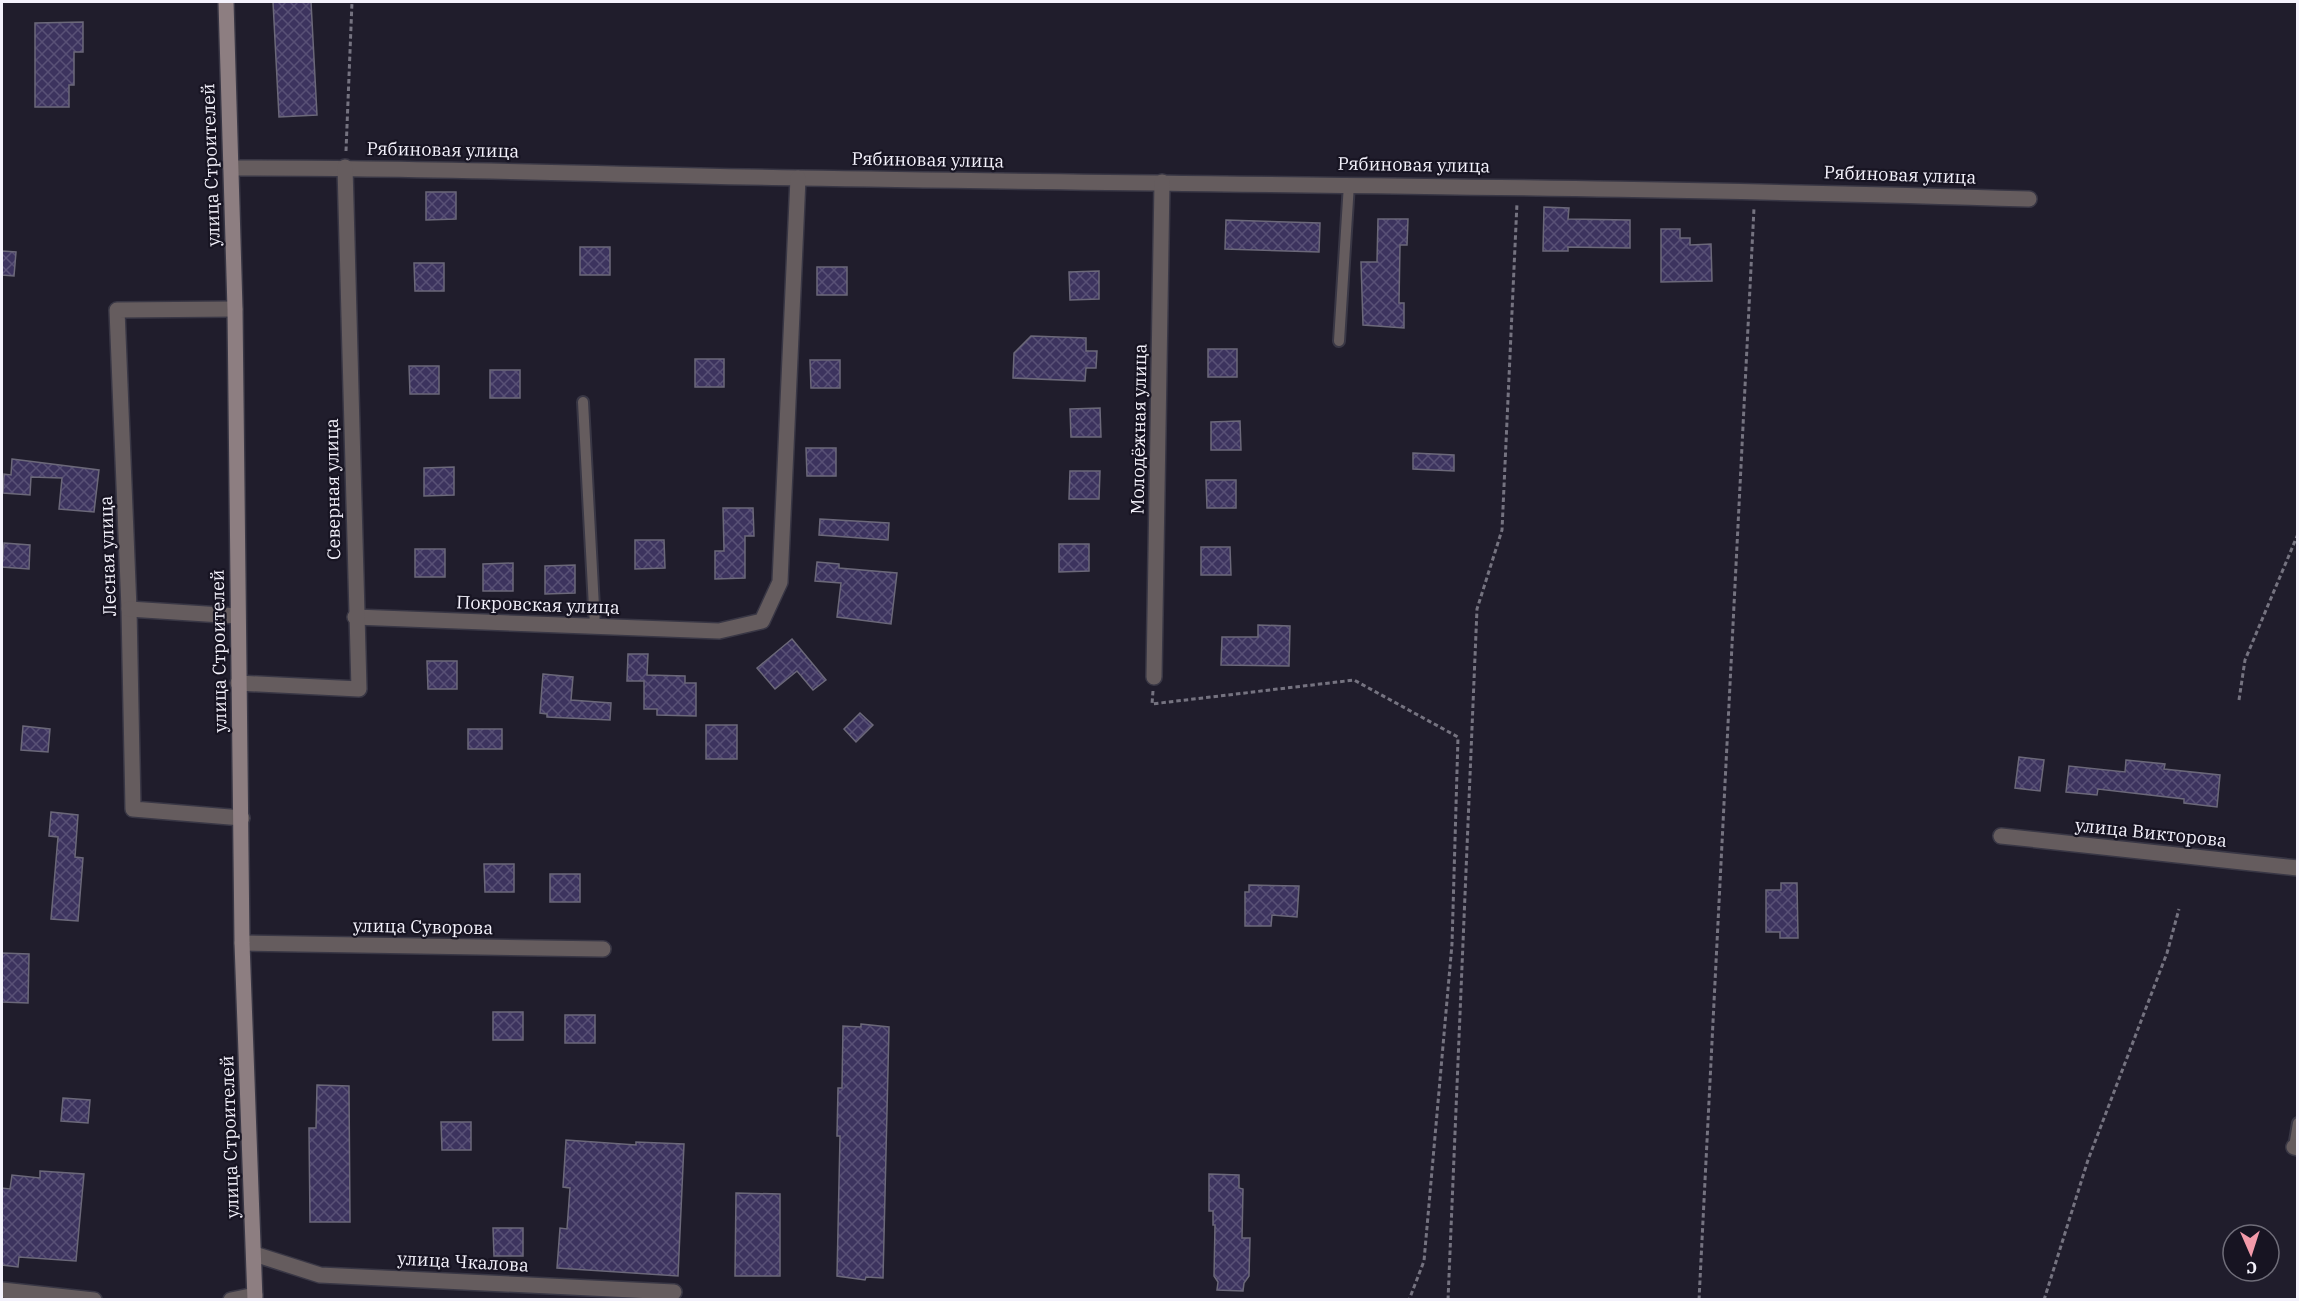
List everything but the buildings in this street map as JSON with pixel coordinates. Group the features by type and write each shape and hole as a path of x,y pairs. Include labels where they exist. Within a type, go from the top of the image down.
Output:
{"main road":[{"name":"улица Строителей","path":"226,2 235,309 242,943 255,1297"}],"street":[{"name":"Рябиновая улица","path":"231,168 345,167 798,178 1755,190 2030,199"},
{"name":"Северная улица","path":"238,683 359,689 345,167"},
{"name":"Покровская улица","path":"356,617 719,631 762,621 780,582 798,178"},
{"name":"Молодёжная улица","path":"1154,677 1162,182"},
{"name":"Лесная улица","path":"235,309 117,310 129,609 133,809 242,818"},
{"path":"129,609 237,616"},
{"name":"улица Викторова","path":"2001,836 2298,868"},
{"name":"улица Суворова","path":"242,943 603,949"},
{"name":"улица Чкалова","path":"254,1254 320,1275 674,1296"},
{"path":"2,1290 94,1299"},
{"path":"231,1299 255,1297"}],"lane":[{"path":"1339,341 1349,184"},
{"path":"583,402 595,626"},
{"path":"2296,1148 2298,1122"}],"path":[{"path":"345,167 352,2"},
{"path":"1448,1299 1477,609 1502,530 1518,186"},
{"path":"1699,1299 1755,190"},
{"path":"2239,700 2245,660 2298,534"},
{"path":"1154,677 1152,704 1354,680 1458,737 1452,944 1448,991 1424,1261 1409,1299"},
{"path":"2044,1299 2088,1160 2167,953 2179,909"}]}
